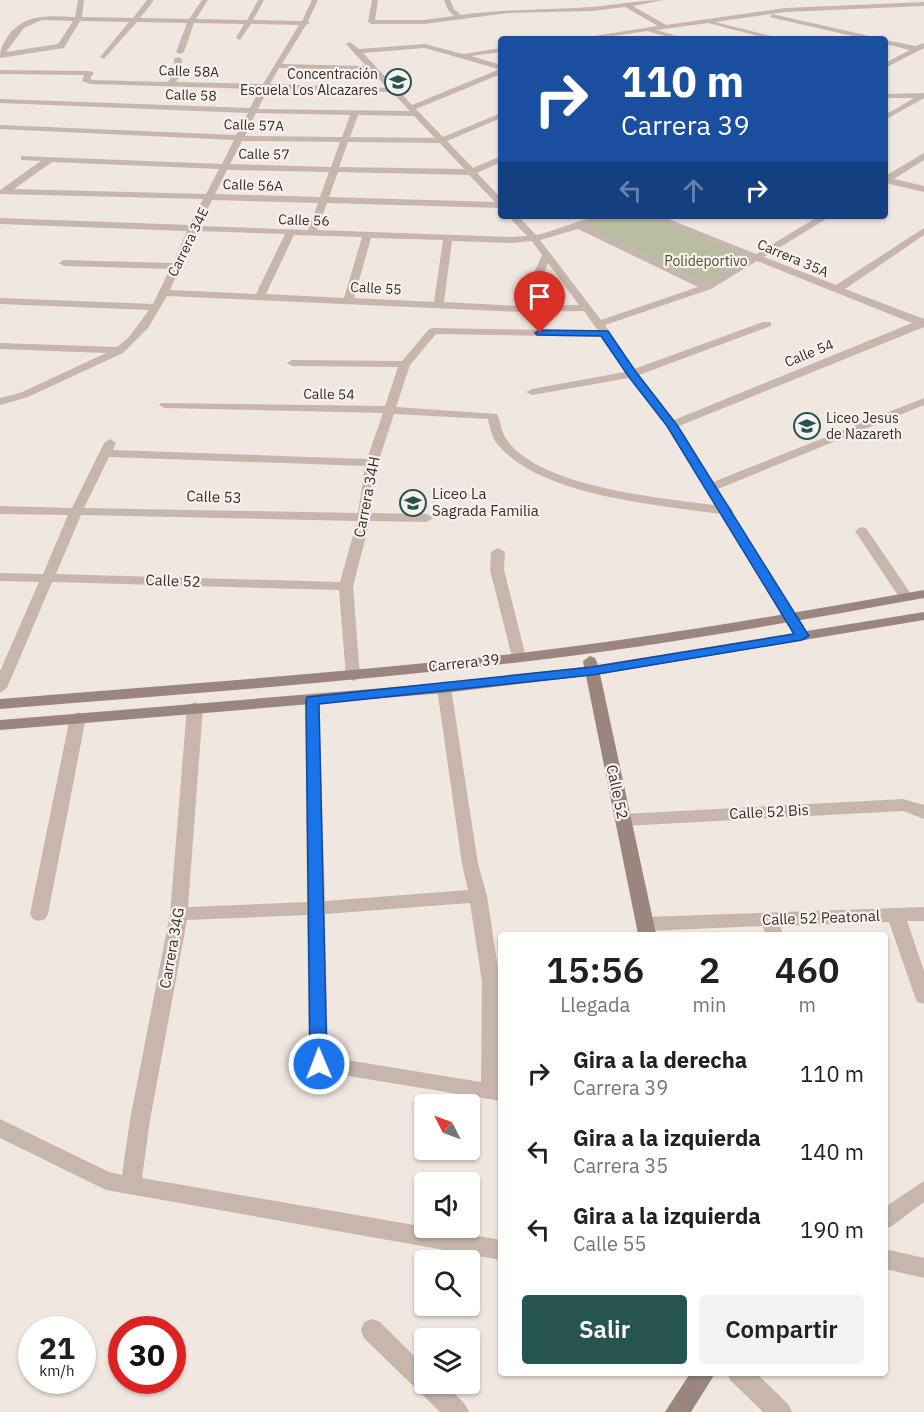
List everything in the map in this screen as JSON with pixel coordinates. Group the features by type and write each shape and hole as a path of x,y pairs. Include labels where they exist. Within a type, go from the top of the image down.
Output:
{"main road":[{"name":"Carrera 39","path":"0,704 353,676 587,649 924,594"},
{"name":"Carrera 39","path":"0,725 444,688 592,671 924,616"},
{"name":"Calle 52","path":"587,649 646,929"},
{"path":"677,1412 702,1376"}],"street":[{"path":"81,0 78,18 61,46 1,56 6,42 16,30 37,19 78,18 307,23"},
{"path":"104,57 151,0"},
{"path":"170,84 178,74 179,55 191,21 205,0"},
{"path":"240,38 261,0"},
{"name":"Carrera 34E","path":"119,351 132,340 165,293 193,230 265,87 276,66 307,23 315,0"},
{"path":"375,0 371,22 424,22 508,11 549,11 661,0"},
{"path":"447,0 451,10 460,18"},
{"path":"541,0 549,11"},
{"path":"618,0 664,26"},
{"path":"905,0 915,4"},
{"path":"602,36 785,10 924,4"},
{"path":"775,5 785,10"},
{"path":"833,8 864,15"},
{"path":"761,13 861,36"},
{"path":"700,21 766,36"},
{"path":"642,29 671,36"},
{"path":"888,43 920,50"},
{"path":"351,44 498,201"},
{"path":"888,63 920,50 924,45"},
{"path":"359,51 425,46 498,68"},
{"path":"460,55 498,50"},
{"path":"276,66 373,68"},
{"name":"Calle 58A","path":"0,72 46,71 91,78 170,84 393,90"},
{"name":"Calle 58","path":"0,101 354,114 413,111 498,71"},
{"path":"488,77 498,80"},
{"path":"0,80 30,79"},
{"path":"888,96 924,95"},
{"path":"888,116 924,95"},
{"path":"311,234 354,114"},
{"name":"Calle 57A","path":"0,127 239,138 441,141 498,116"},
{"path":"888,178 924,156"},
{"name":"Calle 57","path":"24,158 226,167 472,172 498,160"},
{"path":"3,192 49,160"},
{"path":"888,180 924,189"},
{"name":"Calle 56A","path":"3,192 498,204"},
{"path":"516,219 535,239 587,308 632,374 672,425 802,636"},
{"name":"Calle 56","path":"0,221 367,236 535,239 596,219"},
{"name":"Carrera 35A","path":"661,219 924,323"},
{"path":"601,329 707,287 821,219"},
{"path":"579,226 707,287"},
{"path":"836,290 924,231"},
{"path":"260,297 290,233"},
{"path":"348,301 367,236"},
{"path":"439,305 448,238"},
{"path":"523,309 546,256"},
{"path":"64,263 176,266"},
{"name":"Calle 55","path":"165,293 523,309 587,308"},
{"path":"0,302 157,307"},
{"name":"Calle 54","path":"672,425 924,323"},
{"path":"532,392 632,374 767,324"},
{"name":"Carrera 34H","path":"353,676 346,586 364,518 372,464 405,364 433,331 601,329"},
{"path":"0,346 119,351"},
{"path":"0,402 24,395 119,351"},
{"path":"292,363 405,364"},
{"path":"0,394 24,395"},
{"path":"712,487 924,401"},
{"name":"Calle 54","path":"165,405 390,410 493,416 495,429 502,443 515,455 558,478 584,487 727,511"},
{"path":"0,688 77,510 107,448 372,464"},
{"name":"Calle 53","path":"0,510 427,518"},
{"path":"861,531 906,597"},
{"path":"498,552 497,570 519,657"},
{"name":"Calle 52","path":"0,577 346,586"},
{"path":"0,656 15,656"},
{"path":"312,700 319,1064 496,1093 491,982 478,896 470,864 444,688"},
{"name":"Carrera 34G","path":"131,1186 179,914 195,707"},
{"path":"39,915 78,717"},
{"name":"Calle 52 Bis","path":"623,820 903,805 919,810"},
{"path":"179,914 316,908 478,896"},
{"name":"Calle 52 Peatonal","path":"646,929 772,927 924,914"},
{"path":"896,916 924,997"},
{"path":"0,1128 106,1181 498,1249"},
{"path":"888,1217 924,1190"},
{"path":"888,1260 924,1268"},
{"path":"372,1330 414,1370"},
{"path":"742,1376 780,1412"},
{"path":"438,1394 457,1412"}],"green space":[{"name":"Polideportivo","path":"596,219 661,219 757,257 707,287 579,226"}],"place":[{"name":"Concentración Escuela Los Alcazares","path":"398,82"},
{"name":"Liceo Jesus de Nazareth","path":"807,426"},
{"name":"Liceo La Sagrada Familia","path":"413,503"}],"route":[{"path":"319,1064 312,700 592,671 802,636 672,425 632,374 604,333 540,333"}]}
